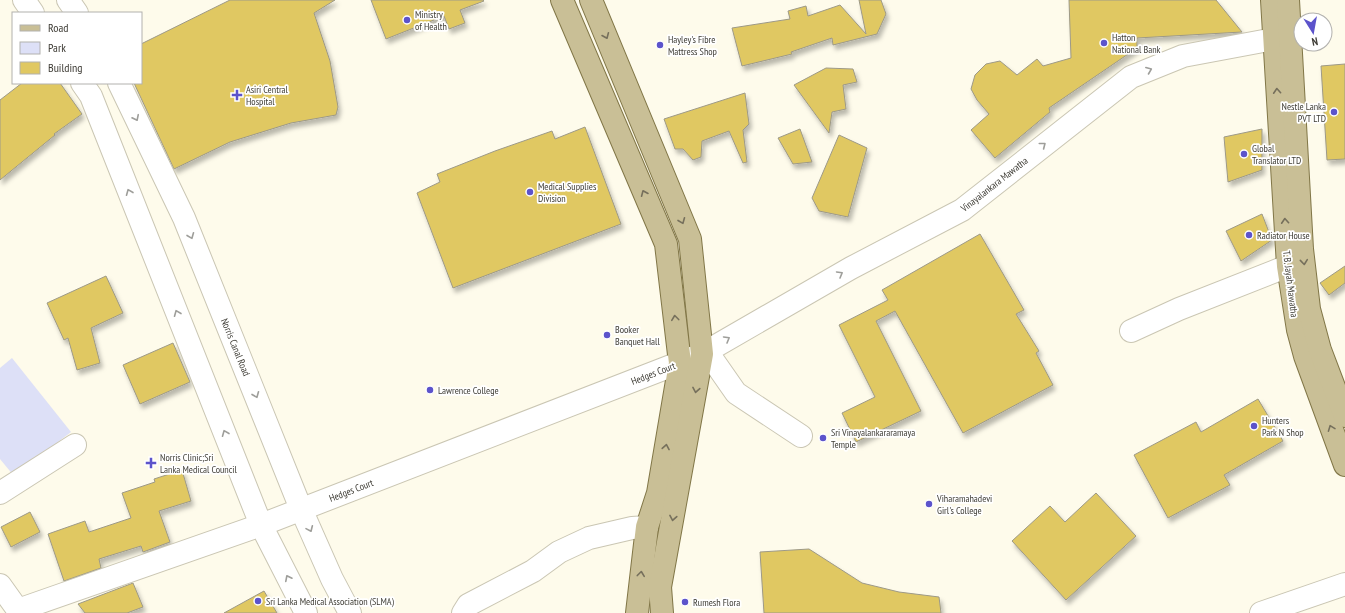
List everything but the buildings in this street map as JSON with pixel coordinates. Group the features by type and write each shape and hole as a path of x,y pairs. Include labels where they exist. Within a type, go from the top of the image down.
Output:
{"main road":[{"path":"562,0 666,244 680,363 658,493 647,527 637,613"},
{"path":"591,0 690,240 704,352 660,587 662,613"},
{"name":"T. B. Jayah Mawatha","path":"1272,0 1282,38 1309,309 1320,350 1345,416"},
{"name":"T. B. Jayah Mawatha","path":"1288,0 1282,38 1288,266 1298,330 1304,356 1345,465"}],"street":[{"path":"24,0 32,12"},
{"path":"68,0 76,12"},
{"name":"Vinayalankara Mawatha","path":"680,363 704,352 851,268 962,210 1131,77 1183,56 1282,38"},
{"path":"83,84 91,96 261,525 306,613"},
{"name":"Norris Canal Road","path":"119,84 184,218 301,509 332,579 350,613"},
{"path":"1131,331 1179,309 1288,266"},
{"path":"704,352 736,393 801,436"},
{"name":"Hedges Court","path":"19,611 261,525 680,363"},
{"path":"0,493 75,445"},
{"path":"463,613 468,605 533,571 558,552 589,538 632,528 647,527"},
{"path":"1261,613 1345,584"},
{"path":"0,585 19,611"}],"green space":[{"path":"12,358 71,432 14,476 0,459 0,368"}],"place":[{"name":"Ministry of Health","path":"407,20"},
{"name":"Hatton National Bank","path":"1104,43"},
{"name":"Hayley's Fibre Mattress Shop","path":"660,45"},
{"name":"Asiri Central Hospital","path":"237,95"},
{"name":"Nestle Lanka PVT LTD","path":"1334,112"},
{"name":"Global Translator LTD","path":"1244,154"},
{"name":"Medical Supplies Division","path":"530,192"},
{"name":"Radiator House","path":"1249,235"},
{"name":"Booker Banquet Hall","path":"607,335"},
{"name":"Lawrence College","path":"430,390"},
{"name":"Hunters Park N Shop","path":"1254,426"},
{"name":"Sri Vinayalankararamaya Temple","path":"823,438"},
{"name":"Norris Clinic;Sri Lanka Medical Council","path":"151,463"},
{"name":"Viharamahadevi Girl's College","path":"929,504"},
{"name":"Sri Lanka Medical Association (SLMA)","path":"258,601"},
{"name":"Rumesh Flora","path":"685,602"}]}
